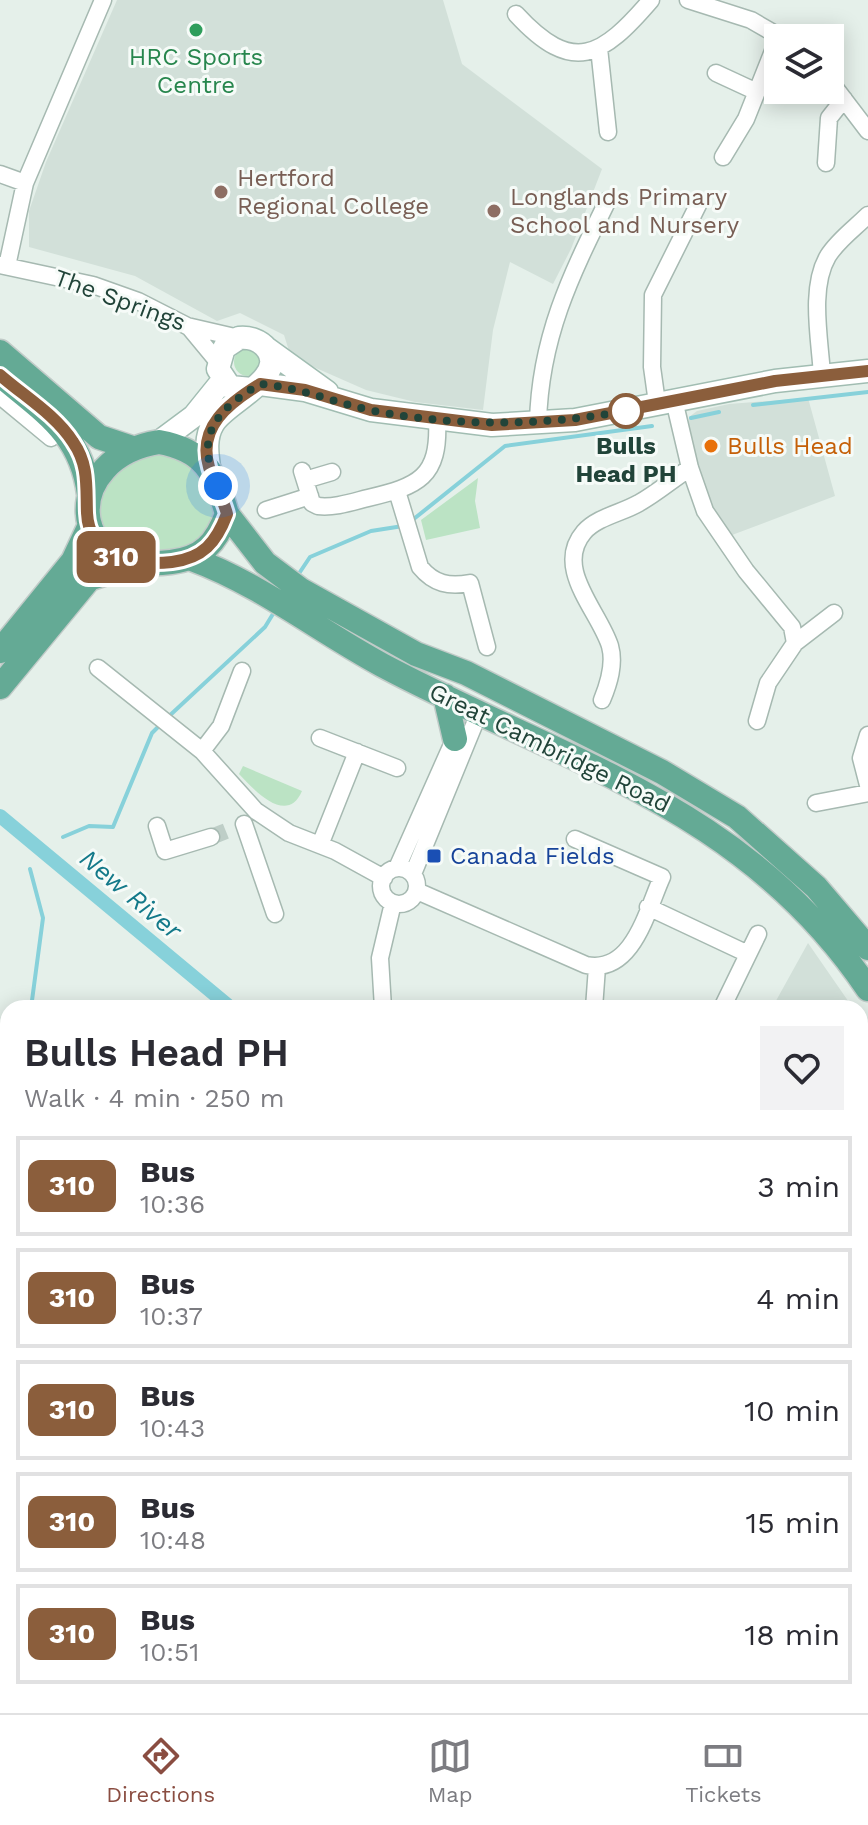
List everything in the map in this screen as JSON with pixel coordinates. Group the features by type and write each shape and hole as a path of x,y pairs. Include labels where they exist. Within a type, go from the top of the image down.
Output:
{"main road":[{"path":"159,442 194,416 221,371 224,348 239,338 257,341 315,380 334,398"},
{"path":"0,687 89,579 133,564 192,559 219,536 227,514 209,467 210,428 219,414 262,386 271,365 266,348"},
{"path":"0,352 99,437 132,448"},
{"path":"221,371 235,389 262,386 334,398 371,410 492,425 590,417 822,375 868,371"},
{"path":"0,375 69,436 84,463 90,525 73,561 0,651"},
{"path":"89,494 110,462 132,448 159,442 182,446 209,467"},
{"name":"Great Cambridge Road","path":"227,514 250,546 277,573 295,601 385,666 445,696 481,703 670,776 737,817 816,887 868,948"},
{"path":"90,525 107,551 133,564"},
{"name":"Great Cambridge Road","path":"192,559 222,570 263,595 295,601 444,667 471,689 481,703 654,797 743,854 816,921 868,989"},
{"path":"445,696 455,739"}],"street":[{"path":"4,265 25,183 103,0"},
{"path":"516,14 536,36 557,50 577,53 599,48 627,26 651,0"},
{"path":"688,0 751,20 764,28"},
{"path":"599,48 608,132"},
{"path":"716,73 757,92"},
{"path":"723,157 764,75"},
{"path":"844,99 868,131"},
{"path":"826,163 829,118 840,104"},
{"path":"0,174 25,183"},
{"path":"538,423 541,368 562,295 608,200"},
{"path":"698,205 653,295 652,367 705,511 746,571 792,627 795,643"},
{"path":"822,375 819,297 823,266 836,245 868,215"},
{"name":"The Springs","path":"4,265 93,285 138,301 187,326 239,338"},
{"path":"187,326 221,371"},
{"path":"0,396 51,438"},
{"path":"306,482 318,506 397,491 417,482 428,472 435,459 437,420"},
{"path":"602,700 611,674 610,648 575,572 574,554 579,539 591,526 640,503 690,468"},
{"path":"266,510 306,482 332,472"},
{"path":"397,491 417,562 426,575 454,586 470,583 487,647"},
{"path":"757,721 768,683 795,643 834,613"},
{"path":"98,668 202,751 256,811 289,833 415,883 597,967 624,956 662,877 575,839"},
{"path":"202,751 221,726 242,671"},
{"path":"393,903 383,892 390,873 455,739 481,703"},
{"path":"393,903 410,901 481,703"},
{"path":"868,735 861,758 868,785"},
{"path":"320,738 397,768"},
{"path":"320,845 357,752"},
{"path":"816,803 868,793"},
{"path":"256,811 238,827 275,914"},
{"path":"157,826 165,851 211,837"},
{"path":"383,1000 380,958 393,903"},
{"path":"648,907 748,954"},
{"path":"726,1000 758,934"},
{"path":"595,1000 597,967"}],"shaded area":[{"name":"Hertford Regional College","path":"117,0 443,0 462,64 602,169 571,249 553,284 510,262 493,330 483,410 415,402 366,390 291,357 284,335 240,313 217,321 135,276 29,247 29,211 46,162"},
{"path":"808,398 835,496 732,535 709,502 688,427 689,417 697,411 729,404"},
{"path":"808,943 847,1000 776,1000"}],"green space":[{"path":"248,348 258,352 262,362 258,372 248,376 238,372 234,362 238,352"},
{"path":"149,451 187,458 209,491 216,513 211,529 197,542 156,552 135,550 116,541 104,527 100,502 109,476"},
{"path":"478,478 475,501 480,528 426,540 421,520"},
{"path":"243,766 302,791 296,801 288,805 270,802 239,774"}],"waterway":[{"path":"753,405 868,392"},
{"path":"691,418 719,412"},
{"path":"410,522 505,446 652,426"},
{"path":"296,578 310,557 371,531 403,526"},
{"path":"167,718 265,627 276,609"},
{"path":"63,837 89,826 113,827 152,733 161,724"},
{"name":"New River","path":"0,816 221,1000"},
{"path":"30,869 43,918 32,1000"}],"tunnel":[{"path":"211,837 231,829"}],"bus line":[{"name":"310","path":"0,375 60,426 75,444 86,472 89,494 87,513 99,542 116,557 133,564 154,564 192,559 219,536 227,514 209,467 207,450 210,428 219,414 260,384 305,390 371,410 492,425 575,420 775,381 868,371"}],"place":[{"name":"HRC Sports Centre","path":"196,30"},
{"name":"Hertford Regional College","path":"221,192"},
{"name":"Longlands Primary School and Nursery","path":"494,211"},
{"name":"Bulls Head PH","path":"626,411"},
{"name":"Bulls Head","path":"711,446"},
{"name":"Canada Fields","path":"434,856"}],"route":[{"path":"218,486 209,467 207,450 210,428 219,414 260,384 305,390 371,410 475,424 575,420 626,411"}]}
